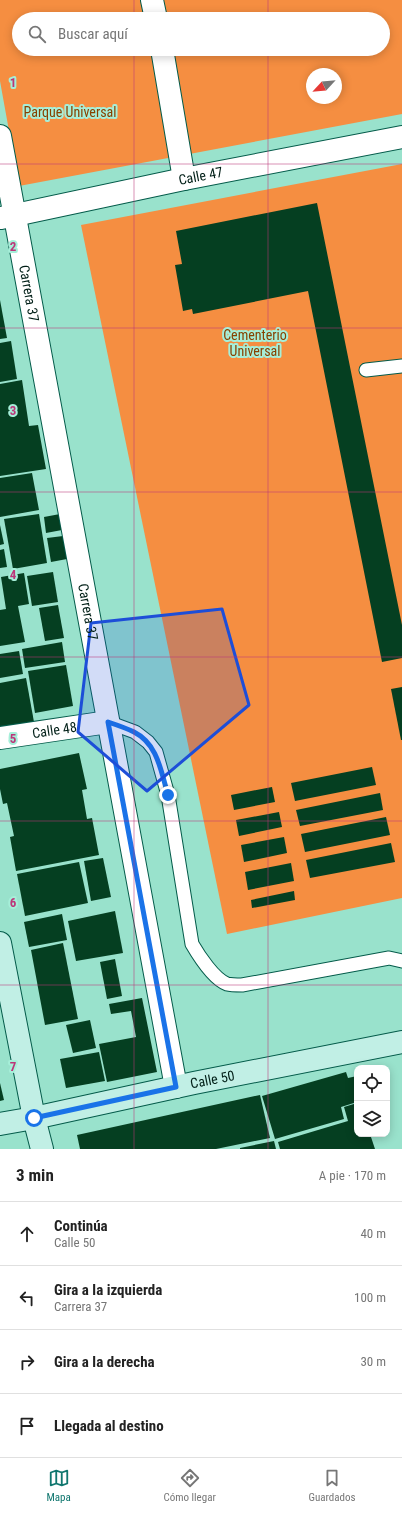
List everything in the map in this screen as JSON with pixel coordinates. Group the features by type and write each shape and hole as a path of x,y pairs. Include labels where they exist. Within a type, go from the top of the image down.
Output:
{"street":[{"path":"152,0 155,12"},
{"path":"163,56 184,179"},
{"name":"Carrera 37","path":"0,136 7,216 108,722 176,1087"},
{"name":"Calle 47","path":"7,216 184,179 402,137"},
{"name":"Calle 48","path":"0,738 108,722"},
{"path":"0,943 34,1118 42,1149"},
{"name":"Calle 50","path":"0,1124 402,1042"}],"lane":[{"path":"366,370 402,366"},
{"path":"108,722 135,732 148,742 156,752 168,795 192,944 201,959 212,972 226,984 242,985 389,958 402,962"}],"highlighted area":[{"path":"222,609 249,705 147,791 78,732 91,623"}],"green space":[{"name":"Parque Universal","path":"0,0 402,0 402,114 19,186 0,81"},
{"name":"Cementerio Universal","path":"402,164 402,898 227,934 81,225"}],"building":[{"path":"317,203 402,625 402,658 382,662 308,291 193,314 192,309 183,311 175,265 182,264 176,231"},
{"path":"0,300 7,338 0,339"},
{"path":"11,341 17,379 0,382 0,343"},
{"path":"22,380 29,426 38,425 46,469 0,476 0,384"},
{"path":"32,473 39,510 0,517 0,478"},
{"path":"39,514 47,563 13,569 4,519"},
{"path":"60,514 62,530 46,533 44,517"},
{"path":"0,525 4,544 0,545"},
{"path":"63,536 67,559 51,562 47,538"},
{"path":"4,549 7,567 0,568 0,550"},
{"path":"53,572 58,602 32,606 27,576"},
{"path":"24,573 29,604 18,606 25,642 0,646 0,610 6,609 1,577"},
{"path":"58,605 64,638 45,641 39,608"},
{"path":"62,642 65,662 25,668 22,649"},
{"path":"19,651 23,674 0,678 0,654"},
{"path":"66,665 73,706 35,713 28,671"},
{"path":"26,678 34,722 0,728 0,683"},
{"path":"402,687 402,740 401,740 391,689"},
{"path":"79,753 87,789 82,790 87,819 92,818 99,855 16,871 10,837 14,836 7,803 3,804 0,789 0,769"},
{"path":"372,767 376,785 295,801 291,783"},
{"path":"272,787 275,802 234,810 231,795"},
{"path":"380,793 383,810 300,826 296,810"},
{"path":"279,812 282,827 239,836 236,820"},
{"path":"386,817 390,835 305,852 301,834"},
{"path":"284,837 287,853 244,862 241,845"},
{"path":"391,843 395,862 310,878 306,860"},
{"path":"103,858 111,897 91,901 84,861"},
{"path":"79,862 88,903 25,916 17,874"},
{"path":"291,863 294,881 248,890 245,872"},
{"path":"294,891 295,900 252,908 251,900"},
{"path":"115,911 123,953 76,961 68,921"},
{"path":"62,914 67,940 29,947 24,922"},
{"path":"63,943 78,1019 45,1025 31,950"},
{"path":"115,959 122,996 107,999 100,962"},
{"path":"142,998 157,1072 107,1082 99,1044 136,1037 131,1011 111,1014 109,1004"},
{"path":"90,1020 96,1048 73,1053 66,1025"},
{"path":"99,1052 105,1081 66,1088 60,1059"},
{"path":"346,1072 348,1078 354,1077 354,1103 341,1107 344,1119 275,1139 262,1096"},
{"path":"0,1083 4,1100 0,1101"},
{"path":"260,1095 270,1138 216,1149 80,1149 77,1135"},
{"path":"354,1104 354,1137 371,1137 375,1149 280,1149 278,1142 348,1121 344,1107"},
{"path":"274,1141 276,1149 240,1149 240,1148"}],"route":[{"path":"34,1118 176,1087 108,722 135,732 148,742 156,752 168,795"}]}
